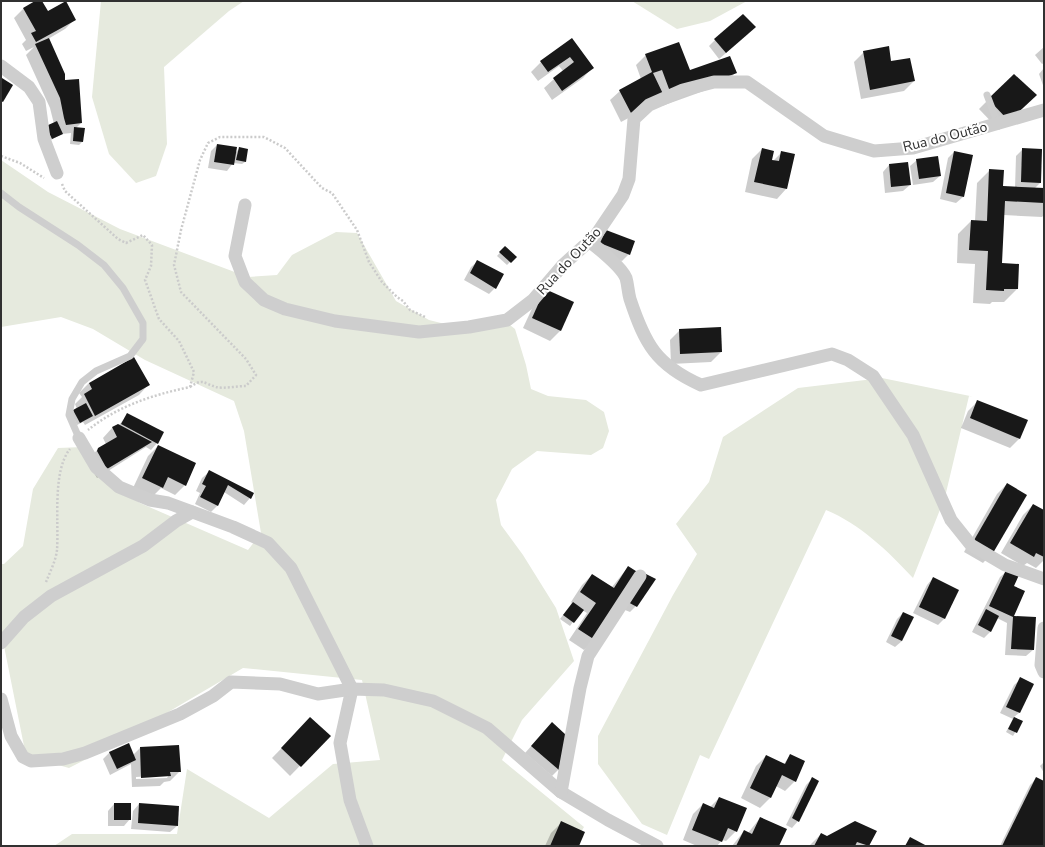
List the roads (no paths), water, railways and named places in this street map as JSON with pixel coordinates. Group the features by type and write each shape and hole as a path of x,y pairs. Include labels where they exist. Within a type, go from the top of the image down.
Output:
{"street":[{"path":"1,66 29,87 39,102 44,139 52,176"},
{"name":"Rua do Outão","path":"245,205 235,256 245,282 264,300 285,309 335,321 419,332 470,327 506,320 532,300 563,265 596,235 623,195 629,179 634,119 649,105 683,90 714,82 747,82 824,136 874,151 913,148 1044,110"},
{"path":"589,241 607,255 625,277 630,298 648,346 665,365 686,378 701,385 832,354 848,360 873,376 912,435 951,520 971,545 1005,564 1044,579"},
{"path":"79,438 96,466 119,487 150,500 168,503 233,527 268,543 291,568 352,689 340,744 350,800 368,846"},
{"path":"1,643 24,617 51,596 143,546 176,521 192,512"},
{"path":"561,792 580,688 588,656 640,576"},
{"path":"1044,628 1041,665 1044,672"},
{"path":"1,699 11,736 23,757 31,761 63,759 84,753 180,714 213,696 231,682 280,684 318,694 352,689 384,690 433,701 487,728 561,792 656,846"}],"lane":[{"path":"986,95 998,124"},
{"path":"1,193 19,207 78,245 104,265 123,288 143,323 143,339 130,356 96,371 82,382 72,399 69,415 79,438"}]}
